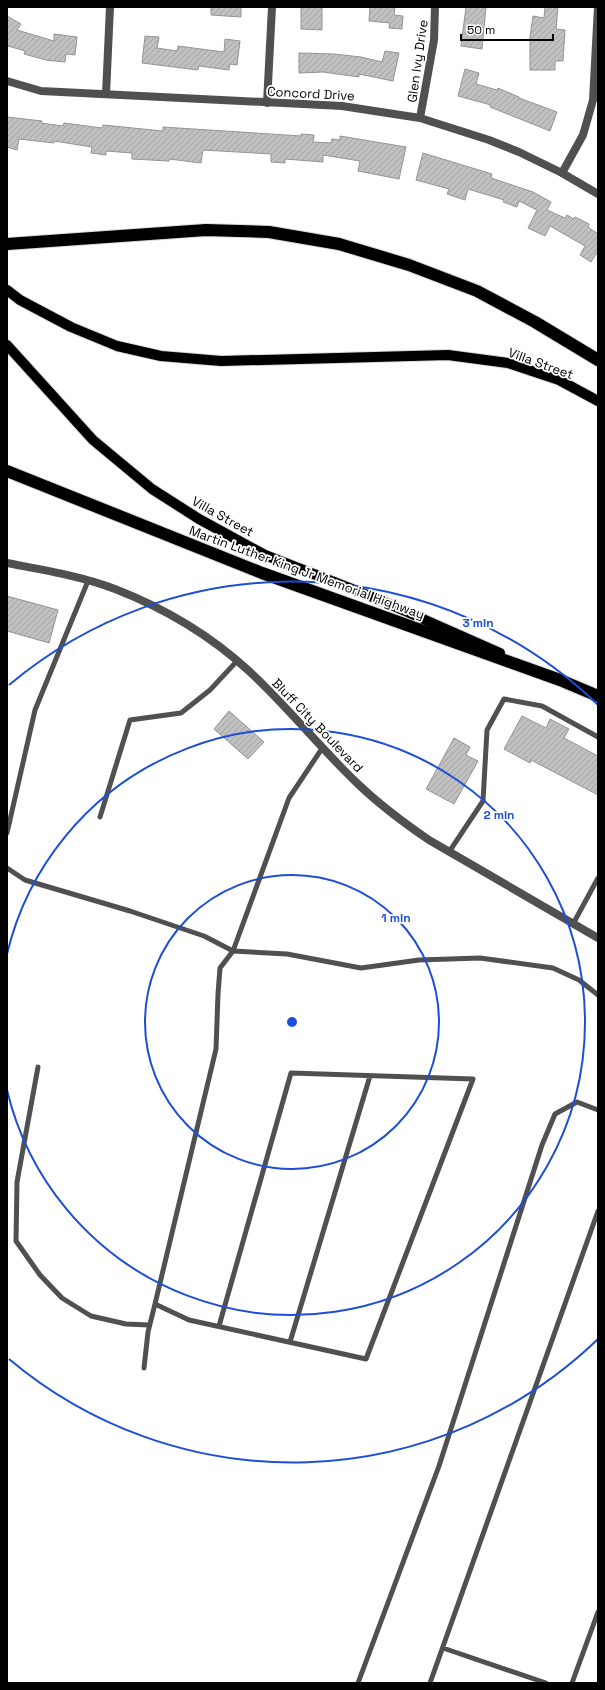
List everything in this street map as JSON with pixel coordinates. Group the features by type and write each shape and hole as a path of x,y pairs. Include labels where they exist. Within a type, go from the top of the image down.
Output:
{"highway":[{"path":"7,244 206,230 269,232 339,244 409,265 476,291 535,322 598,360"},
{"name":"Martin Luther King Jr Memorial Highway","path":"7,471 262,573 560,680 598,696"}],"main road":[{"name":"Villa Street","path":"7,290 20,300 71,328 117,346 161,356 221,361 383,355 448,355 508,363 559,380 598,401"},
{"name":"Villa Street","path":"7,345 93,440 152,489 199,519 265,554 380,600 560,680"}],"street":[{"path":"106,94 110,7"},
{"path":"267,103 272,7"},
{"name":"Glen Ivy Drive","path":"420,118 434,40 435,7"},
{"path":"562,173 582,136 589,118 593,100 597,62 598,7"},
{"name":"Concord Drive","path":"7,81 41,91 342,106 420,118 489,140 520,152 562,173 598,194"},
{"name":"Bluff City Boulevard","path":"7,563 88,581 115,589 171,616 196,630 248,670 357,783 404,823 449,852 598,938"}],"lane":[{"path":"7,833 9,813 34,710 88,581"},
{"path":"100,818 130,720 181,713 210,690 237,661"},
{"path":"449,852 483,801 488,730 504,699 542,706 598,737"},
{"path":"144,1368 149,1325 216,1049 220,968 233,951 289,798 323,747"},
{"path":"7,868 25,880 130,911 204,936 233,951 287,954 361,968 419,960 480,958 553,968 579,980 598,995"},
{"path":"573,924 598,878"},
{"path":"38,1067 17,1182 16,1241 40,1276 62,1298 91,1316 126,1324 149,1325"},
{"path":"155,1304 189,1320 366,1359 473,1079 290,1073 219,1326"},
{"path":"290,1342 370,1076"},
{"path":"358,1683 439,1466 542,1145 555,1114 577,1102 598,1110"},
{"path":"430,1683 598,1211"},
{"path":"572,1683 598,1612"},
{"path":"443,1648 546,1683"}],"building":[{"path":"211,7 241,7 241,17 211,15"},
{"path":"301,7 322,7 322,30 301,29"},
{"path":"370,7 395,7 394,15 403,16 402,29 389,28 390,23 369,21"},
{"path":"466,7 486,7 482,49 461,46"},
{"path":"545,7 558,7 556,29 565,30 563,61 555,61 555,70 530,70 530,37 533,16 544,18"},
{"path":"7,16 21,24 17,30 54,41 54,34 77,37 75,55 66,54 65,62 46,60 24,54 25,51 8,46 7,48"},
{"path":"145,36 159,37 157,48 177,51 178,46 224,52 225,39 240,41 237,65 230,64 229,70 199,66 198,70 142,63"},
{"path":"385,51 399,53 393,81 359,74 359,77 323,72 299,73 299,53 334,54 361,57 382,62"},
{"path":"465,69 479,73 476,84 497,90 498,88 519,98 557,112 550,131 490,107 491,105 458,96"},
{"path":"7,117 42,121 41,123 63,126 64,123 102,128 103,125 163,131 163,127 301,136 301,134 314,135 313,142 331,143 332,139 340,140 340,136 406,147 399,179 358,171 360,161 323,155 323,162 285,159 285,163 271,162 271,154 203,150 201,163 169,159 169,161 132,159 132,153 106,151 106,155 91,153 92,147 54,141 54,143 19,139 17,150 7,147"},
{"path":"423,153 492,174 491,178 533,192 551,202 547,210 565,218 567,215 574,219 575,217 589,224 588,227 598,234 598,251 591,262 580,255 585,246 550,226 545,236 528,228 537,210 519,201 517,207 503,202 504,200 468,189 465,200 447,194 449,189 416,180"},
{"path":"7,596 58,610 49,643 7,631"},
{"path":"229,711 264,742 248,759 214,729"},
{"path":"522,716 546,728 550,719 569,729 564,738 598,756 598,795 531,760 530,763 504,749"},
{"path":"454,738 470,747 466,755 478,761 454,804 426,789"}]}
